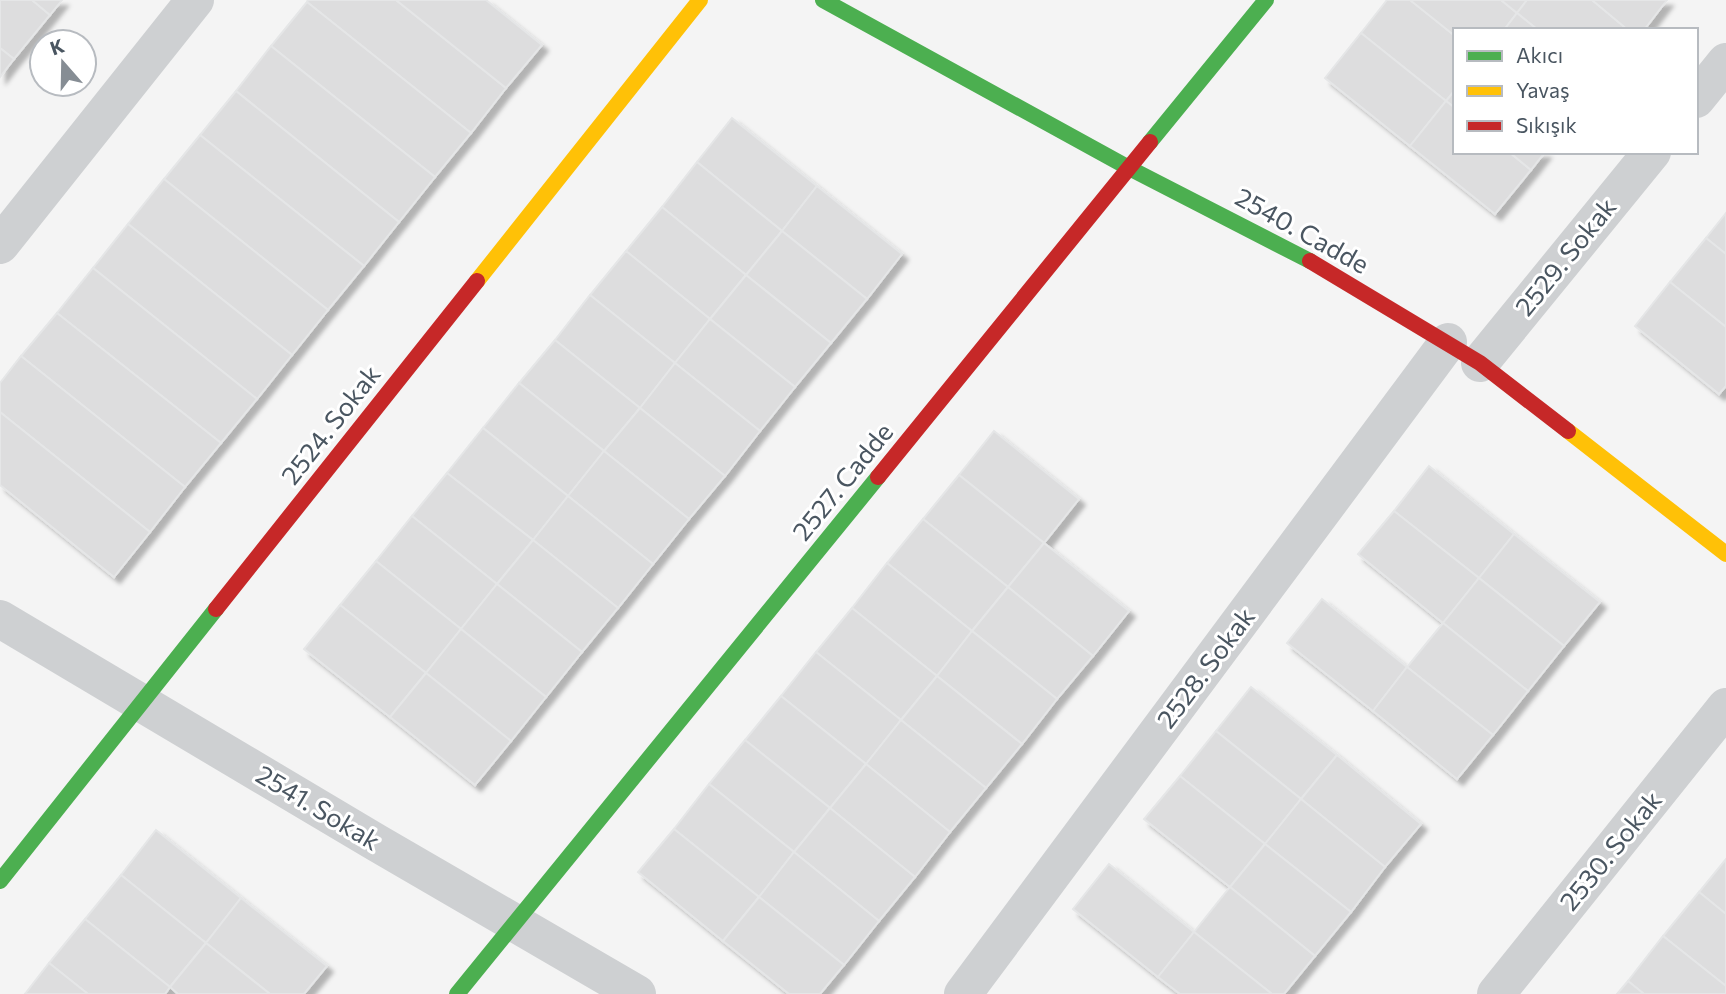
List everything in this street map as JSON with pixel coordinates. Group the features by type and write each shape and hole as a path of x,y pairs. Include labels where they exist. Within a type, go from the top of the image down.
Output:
{"street":[{"path":"0,245 195,0"},
{"name":"2524. Sokak","path":"0,881 700,0"},
{"name":"2540. Cadde","path":"823,0 1129,168 1291,250 1448,342 1480,363 1726,554"},
{"name":"2527. Cadde","path":"457,994 1266,0"},
{"path":"1698,97 1726,62"},
{"name":"2529. Sokak","path":"1480,363 1651,154"},
{"name":"2528. Sokak","path":"963,994 1448,342"},
{"name":"2541. Sokak","path":"0,619 637,994"},
{"name":"2530. Sokak","path":"1496,994 1726,707"}],"building":[{"path":"0,0 32,0 50,15 39,28 28,28 28,42 14,59 0,48"},
{"path":"32,0 62,0 50,15"},
{"path":"396,0 506,88 471,133 307,2"},
{"path":"396,0 486,0 542,45 506,88"},
{"path":"1387,0 1410,0 1453,34 1453,92 1446,101 1361,33"},
{"path":"1410,0 1501,0 1517,13 1506,28 1453,28 1453,34"},
{"path":"1501,0 1527,0 1517,13"},
{"path":"1527,0 1592,0 1626,28 1536,28 1517,13"},
{"path":"1592,0 1667,0 1646,28 1626,28"},
{"path":"307,2 471,133 435,177 271,46"},
{"path":"1517,13 1536,28 1506,28"},
{"path":"1361,33 1446,101 1410,146 1325,78"},
{"path":"271,46 435,177 399,222 236,91"},
{"path":"0,48 14,59 0,77"},
{"path":"236,91 399,222 364,266 200,135"},
{"path":"1453,92 1453,106 1446,101"},
{"path":"1446,101 1453,106 1453,154 1511,154 1531,170 1495,214 1410,146"},
{"path":"732,118 817,186 782,231 697,162"},
{"path":"200,135 364,266 328,310 164,179"},
{"path":"1511,154 1543,154 1531,170"},
{"path":"697,162 782,231 746,275 662,207"},
{"path":"164,179 328,310 292,355 128,224"},
{"path":"817,186 902,254 867,299 782,231"},
{"path":"662,207 746,275 710,319 626,251"},
{"path":"1726,213 1726,254 1706,238"},
{"path":"128,224 292,355 257,399 93,268"},
{"path":"782,231 867,299 831,343 746,275"},
{"path":"1706,238 1726,254 1726,327 1670,282"},
{"path":"626,251 710,319 675,363 590,295"},
{"path":"93,268 257,399 221,443 57,313"},
{"path":"746,275 831,343 795,387 710,319"},
{"path":"1670,282 1726,327 1726,386 1719,394 1635,326"},
{"path":"590,295 675,363 640,408 555,340"},
{"path":"57,313 221,443 185,487 21,356"},
{"path":"710,319 795,387 760,431 675,363"},
{"path":"555,340 640,408 604,451 519,383"},
{"path":"21,356 185,487 150,532 0,412 0,383"},
{"path":"675,363 760,431 725,476 640,408"},
{"path":"519,383 604,451 568,496 483,428"},
{"path":"640,408 725,476 689,519 604,451"},
{"path":"0,412 150,532 114,577 0,485"},
{"path":"483,428 568,496 533,540 447,473"},
{"path":"994,431 1079,499 1044,543 959,475"},
{"path":"604,451 689,519 653,564 568,496"},
{"path":"1429,466 1514,534 1479,578 1394,511"},
{"path":"447,473 533,540 497,584 412,516"},
{"path":"959,475 1044,543 1008,587 923,519"},
{"path":"568,496 653,564 618,608 533,540"},
{"path":"1394,511 1479,578 1443,623 1358,554"},
{"path":"412,516 497,584 461,629 376,561"},
{"path":"923,519 1008,587 972,631 887,563"},
{"path":"1514,534 1600,602 1564,646 1479,578"},
{"path":"533,540 618,608 582,652 497,584"},
{"path":"1044,543 1129,611 1093,656 1008,587"},
{"path":"376,561 461,629 426,673 340,605"},
{"path":"887,563 972,631 937,676 852,608"},
{"path":"1479,578 1564,646 1528,691 1443,623"},
{"path":"497,584 582,652 546,697 461,629"},
{"path":"1008,587 1093,656 1057,699 972,631"},
{"path":"1322,599 1407,667 1373,711 1287,643"},
{"path":"340,605 426,673 390,717 304,649"},
{"path":"852,608 937,676 901,720 816,652"},
{"path":"1443,623 1528,691 1493,735 1407,667"},
{"path":"461,629 546,697 511,741 426,673"},
{"path":"972,631 1057,699 1022,744 937,676"},
{"path":"816,652 901,720 866,764 781,696"},
{"path":"1407,667 1493,735 1457,779 1373,711"},
{"path":"426,673 511,741 475,785 390,717"},
{"path":"937,676 1022,744 986,788 901,720"},
{"path":"1251,687 1337,755 1301,799 1216,731"},
{"path":"781,696 866,764 830,808 745,740"},
{"path":"901,720 986,788 950,832 866,764"},
{"path":"1216,731 1301,799 1265,844 1180,776"},
{"path":"745,740 830,808 794,852 709,784"},
{"path":"1337,755 1421,824 1385,867 1301,799"},
{"path":"866,764 950,832 915,877 830,808"},
{"path":"1180,776 1265,844 1230,887 1144,819"},
{"path":"709,784 794,852 759,897 674,829"},
{"path":"1301,799 1385,867 1351,912 1265,844"},
{"path":"830,808 915,877 879,921 794,852"},
{"path":"674,829 759,897 723,941 638,872"},
{"path":"156,830 241,898 206,943 121,875"},
{"path":"1265,844 1351,912 1315,956 1230,887"},
{"path":"794,852 879,921 844,965 759,897"},
{"path":"1726,859 1726,914 1699,892"},
{"path":"1109,864 1194,932 1158,977 1073,909"},
{"path":"121,875 206,943 170,987 85,919"},
{"path":"1230,887 1315,956 1284,994 1272,994 1194,932"},
{"path":"1699,892 1726,914 1726,986 1663,936"},
{"path":"759,897 844,965 820,994 789,994 723,941"},
{"path":"241,898 327,966 304,994 270,994 206,943"},
{"path":"85,919 170,987 165,994 88,994 49,963"},
{"path":"1194,932 1272,994 1180,994 1158,977"},
{"path":"1663,936 1726,986 1726,994 1644,994 1628,981"},
{"path":"206,943 270,994 178,994 170,987"},
{"path":"49,963 88,994 25,994"},
{"path":"1628,981 1644,994 1617,994"}],"traffic: fast":[{"path":"823,0 1129,168 1310,261"},
{"path":"1150,142 1266,0"},
{"path":"457,994 878,477"},
{"path":"0,881 216,609"}],"traffic: slow":[{"path":"477,281 700,0"},
{"path":"1568,431 1726,554"}],"traffic: jam":[{"path":"878,477 1150,142"},
{"path":"1310,261 1480,363 1568,431"},
{"path":"216,609 477,281"}]}
